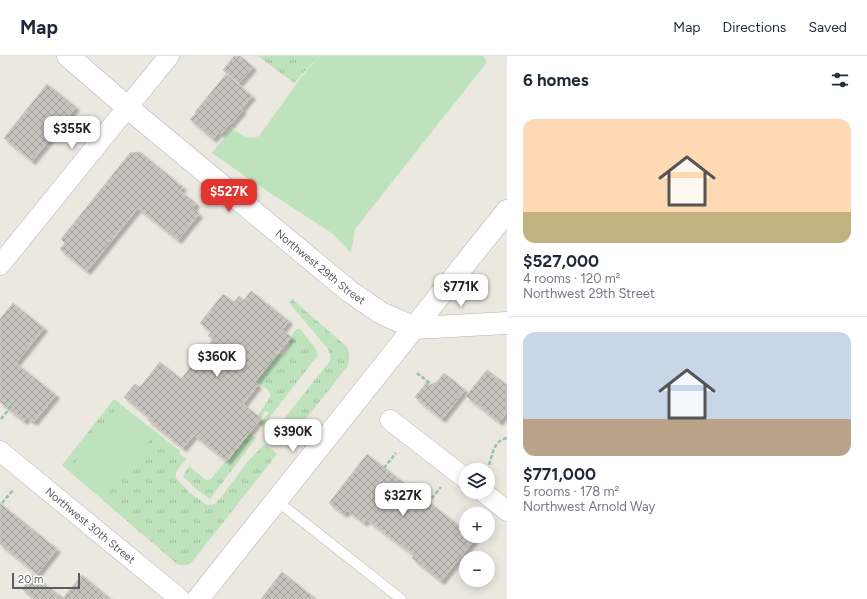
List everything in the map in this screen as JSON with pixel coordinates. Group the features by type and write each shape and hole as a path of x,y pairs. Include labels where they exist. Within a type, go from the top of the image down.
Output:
{"street":[{"name":"Northwest 29th Street","path":"68,56 349,291 381,313 415,328"},
{"path":"0,265 169,56"},
{"path":"198,599 507,211"},
{"path":"415,328 503,327"},
{"path":"390,420 459,474"},
{"name":"Northwest 30th Street","path":"0,451 180,599"},
{"path":"492,499 507,511"}],"lane":[{"path":"276,501 401,599"}],"path":[{"path":"417,373 432,385"},
{"path":"2,419 13,404"},
{"path":"490,463 493,449 502,439 507,438"},
{"path":"384,468 396,453"},
{"path":"428,503 441,487"},
{"path":"2,503 14,489"}],"green space":[{"path":"258,56 319,56 294,83"},
{"path":"319,56 483,56 487,62 355,229 351,253 333,234 212,153 232,128 238,133 248,137 259,136 303,75"},
{"path":"292,299 347,347 349,352 349,362 347,367 285,445 272,434 330,361 328,349 292,306 290,302"},
{"path":"297,329 300,329 316,349 318,355 263,427 259,424 269,413 265,411 261,418 258,415 271,396 268,390 256,381 277,354 282,355 285,352 288,348 292,335"},
{"path":"114,399 180,451 179,453 186,459 176,472 176,478 189,492 207,505 215,504 249,460 265,444 277,454 192,562 188,565 176,563 62,465"},
{"path":"118,407 153,436 109,492 74,464"},
{"path":"249,432 256,438 210,499 197,490 183,476 189,466 206,480 211,479"}],"building":[{"path":"234,56 240,56 253,67 239,83 223,70"},
{"path":"226,74 252,96 241,109 243,110 230,125 229,124 221,134 219,132 213,139 190,119"},
{"path":"47,84 76,107 32,161 4,138"},
{"path":"140,152 183,187 180,191 196,203 193,208 199,214 178,240 138,208 87,271 60,249 65,243 61,239 130,153"},
{"path":"251,291 289,321 282,330 291,337 255,382 258,385 243,404 261,418 227,461 194,435 183,448 148,420 150,418 124,397 135,384 140,387 160,362 181,379 213,339 208,336 211,332 200,323 223,294 234,302 239,296 244,300"},
{"path":"13,303 44,328 16,363 56,395 34,422 27,417 24,421 0,402 0,319"},
{"path":"487,370 507,385 507,412 499,422 466,396"},
{"path":"444,373 465,390 442,419 415,397 427,382 431,386 435,382 436,383"},
{"path":"367,454 459,526 459,543 472,543 465,551 459,551 459,559 441,581 412,558 414,555 366,519 364,523 347,510 344,514 329,503"},
{"path":"0,503 57,549 37,574 0,544"},
{"path":"282,572 316,599 261,599"},
{"path":"33,575 63,598 82,575 111,599 35,599 22,589"}]}
